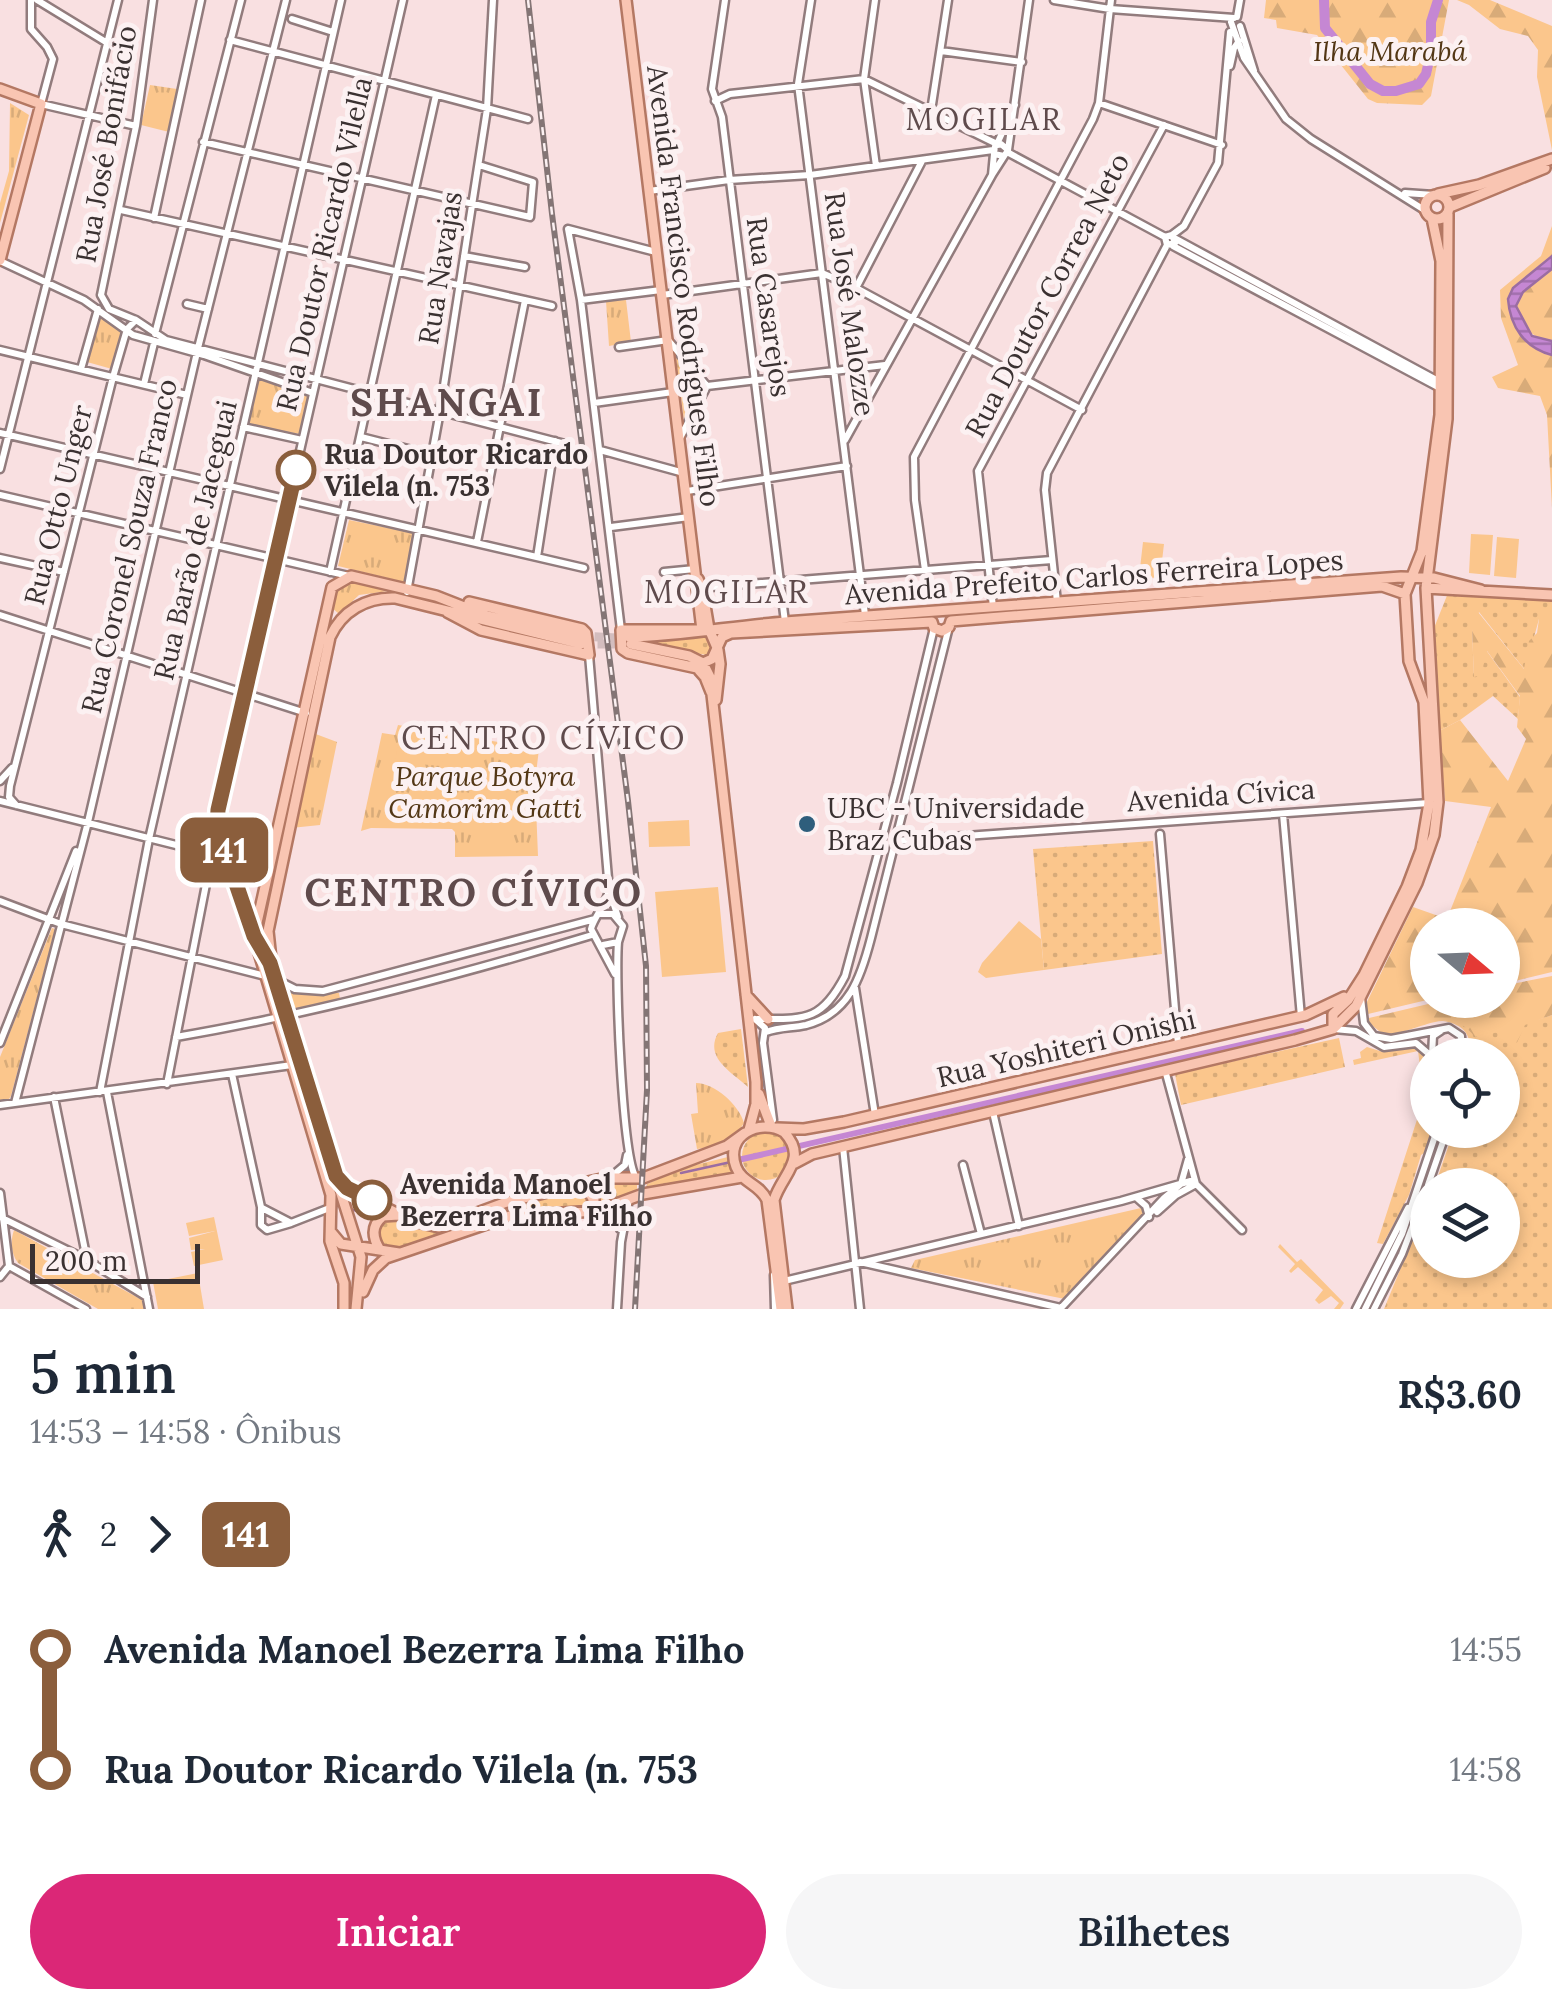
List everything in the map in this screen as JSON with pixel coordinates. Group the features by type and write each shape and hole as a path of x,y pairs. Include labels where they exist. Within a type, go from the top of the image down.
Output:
{"main road":[{"name":"Avenida Francisco Rodrigues Filho","path":"626,0 698,581 705,630 718,650 720,664 714,718"},
{"path":"0,89 41,104 3,237 0,261"},
{"path":"24,97 34,106 37,120"},
{"path":"1333,1029 1333,1014 1357,985 1415,867 1430,804 1424,702 1410,661 1406,594 1409,577 1420,558 1426,524 1441,386 1441,252 1428,199 1547,164"},
{"path":"1429,214 1438,219 1449,210 1547,164"},
{"path":"1333,1029 1349,1016 1361,996 1417,883 1434,835 1438,788 1426,604 1448,419 1449,210 1448,200 1436,195"},
{"path":"269,977 268,930 326,604 336,582 351,576 486,622 581,640 487,616 436,596"},
{"path":"1409,577 1426,604"},
{"name":"Avenida Prefeito Carlos Ferreira Lopes","path":"627,637 682,636 705,630 865,615 1409,577 1482,590 1552,595"},
{"name":"Avenida Prefeito Carlos Ferreira Lopes","path":"950,624 1382,586 1406,594"},
{"path":"356,1309 361,1279 358,1247 255,933 307,714 330,637 343,617 371,600 406,594 436,596 582,629 589,655 480,630 441,607"},
{"path":"326,604 334,615 343,617"},
{"path":"941,611 947,613 950,624 942,631 933,625 933,616 941,611"},
{"name":"Avenida Prefeito Carlos Ferreira Lopes","path":"703,663 712,659 722,638 732,633 933,625"},
{"path":"703,663 627,637 625,652 697,668 711,692"},
{"path":"1408,640 1418,656 1424,653 1428,642"},
{"name":"Avenida Francisco Rodrigues Filho","path":"703,663 710,677 745,994 758,1019 756,1104 747,1131 735,1148 734,1158 742,1177"},
{"path":"255,933 268,930"},
{"path":"255,933 270,963"},
{"name":"Rua Yoshiteri Onishi","path":"774,1127 804,1129 874,1115 1304,1016 1338,1001 1357,985"},
{"path":"745,994 758,1019"},
{"path":"1294,1040 1308,1031 1304,1016"},
{"path":"282,1018 332,1206 331,1250 344,1283 344,1309"},
{"name":"Rua Yoshiteri Onishi","path":"794,1164 812,1154 1333,1029"},
{"name":"Avenida Francisco Rodrigues Filho","path":"756,1082 774,1127 790,1138 794,1164"},
{"path":"336,1176 347,1188 402,1216 423,1226 439,1227 504,1204 583,1183 606,1178 638,1179 727,1146 747,1131 774,1127"},
{"path":"781,1309 784,1281 774,1207 782,1181 794,1164"},
{"path":"356,1309 376,1266 400,1253 510,1216 592,1211 629,1198 742,1177 758,1186 767,1200 781,1309"},
{"path":"758,1186 775,1186 782,1181"},
{"path":"583,1183 594,1200 592,1211"},
{"path":"332,1206 375,1201"},
{"path":"380,1250 374,1238 375,1225 383,1216 402,1216"},
{"path":"330,1230 336,1242 400,1253"}],"street":[{"path":"110,44 35,0 29,15 33,34 52,58 41,104 136,126"},
{"path":"0,469 4,434 48,285 118,0"},
{"name":"Rua José Bonifácio","path":"100,295 121,210 153,0"},
{"path":"154,218 201,0"},
{"path":"144,384 181,224 241,0"},
{"name":"Rua Coronel Souza Franco","path":"15,1102 88,822 208,309 286,0"},
{"name":"Rua Barão de Jaceguai","path":"104,1092 149,839 341,0"},
{"name":"Rua Doutor Ricardo Vilella","path":"167,1084 218,810 403,0"},
{"name":"Rua Navajas","path":"406,594 479,165 487,108 492,0"},
{"name":"Rua Casarejos","path":"726,0 712,83 722,118 785,622"},
{"name":"Rua José Malozze","path":"811,0 798,84 846,440 865,615"},
{"path":"875,0 864,78 876,166"},
{"path":"931,111 948,0"},
{"path":"846,440 1006,152 1029,0"},
{"path":"1054,0 1234,22"},
{"path":"1174,12 1176,0"},
{"path":"1230,65 1227,63 1240,0"},
{"path":"925,570 915,500 914,456 1062,182 1099,103 1110,4"},
{"path":"292,19 333,32"},
{"path":"1234,22 1244,58 1269,98 1294,126 1429,214"},
{"path":"230,40 528,119"},
{"path":"1057,602 1046,481 1168,239 1184,226 1216,171 1230,65 1240,41"},
{"path":"1240,41 1254,72"},
{"path":"941,52 1022,62"},
{"path":"1230,65 1237,56 1244,58"},
{"path":"715,101 730,94 864,78 931,111 995,150"},
{"path":"330,572 436,95"},
{"path":"1099,103 1222,144"},
{"path":"992,175 995,150 1016,104"},
{"name":"Rua Doutor Correa Neto","path":"993,608 978,471 1164,125"},
{"path":"203,142 526,218 531,215 534,184 527,178 479,165"},
{"path":"995,150 1003,144 1006,152"},
{"path":"649,192 995,150 1006,152 1441,386"},
{"path":"856,288 923,160"},
{"path":"1398,192 1436,195"},
{"path":"121,210 552,306"},
{"path":"627,637 568,230 656,252"},
{"path":"464,256 525,267"},
{"path":"0,261 84,300 126,331 257,369 372,392 569,444"},
{"path":"580,300 822,274 856,288 1082,410"},
{"path":"84,300 95,300 100,295 109,309 136,320 155,339"},
{"path":"478,542 524,300"},
{"path":"187,304 208,309"},
{"path":"81,369 98,309"},
{"name":"Rua Otto Unger","path":"16,804 9,793 16,764 113,377 126,331 136,320"},
{"path":"619,347 668,340 708,386"},
{"path":"0,350 188,394"},
{"path":"708,386 886,365"},
{"path":"257,369 312,393"},
{"path":"680,439 708,386"},
{"path":"594,403 673,392"},
{"path":"244,427 302,440"},
{"path":"4,434 584,568"},
{"path":"361,438 432,455"},
{"path":"537,556 555,441"},
{"path":"600,450 684,472"},
{"path":"686,491 847,466"},
{"path":"0,495 351,576"},
{"path":"611,527 690,516"},
{"path":"0,558 64,572"},
{"path":"664,572 698,581 780,580 1052,560"},
{"path":"0,614 307,714"},
{"path":"766,1032 810,1024 828,1016 855,988 950,624"},
{"path":"758,1019 791,1020 818,1012 831,1000 850,964 933,625"},
{"path":"589,655 609,890 623,932 618,942 615,975 628,1139 632,1172 638,1179"},
{"name":"Rua Otto Unger","path":"0,781 16,764"},
{"path":"898,778 912,776"},
{"path":"898,778 909,789"},
{"path":"0,801 212,854"},
{"name":"Avenida Cívica","path":"896,841 1430,804"},
{"path":"1283,813 1304,1016"},
{"path":"0,1043 4,1021 88,822"},
{"path":"217,828 275,841"},
{"path":"217,828 255,933"},
{"path":"1160,834 1178,1045"},
{"path":"592,935 609,890"},
{"path":"0,901 61,924 269,977 304,991 336,988 440,962 598,917 618,917"},
{"path":"592,935 602,944 615,975"},
{"path":"176,1038 282,1018 592,935"},
{"path":"602,944 618,942"},
{"path":"469,954 474,962 472,969"},
{"path":"440,962 445,970 443,977"},
{"path":"850,964 863,968"},
{"path":"391,974 397,989"},
{"path":"356,983 353,993 358,999"},
{"path":"336,988 342,995 339,1003"},
{"path":"855,988 874,1115"},
{"path":"1361,996 1364,1022 1380,1039 1445,1027 1460,1038"},
{"path":"758,1019 766,1032 763,1043 774,1127"},
{"path":"1333,1029 1356,1030 1384,1046 1410,1044"},
{"path":"1434,1038 1435,1034 1453,1030"},
{"path":"0,1105 294,1065"},
{"path":"1164,1069 1195,1182 1242,1230"},
{"path":"232,1074 263,1228 291,1223 332,1206"},
{"path":"104,1092 149,1309"},
{"path":"54,1097 87,1260"},
{"path":"992,1112 1019,1226"},
{"path":"606,1178 625,1166 628,1139"},
{"path":"843,1147 860,1309"},
{"path":"857,1262 1061,1308 1181,1184 1188,1159"},
{"path":"963,1165 981,1234"},
{"path":"784,1281 1195,1182"},
{"path":"1165,1201 1195,1182"},
{"path":"0,1192 9,1266 0,1278"},
{"path":"1136,1197 1159,1194 1165,1201"},
{"path":"1136,1197 1146,1206 1149,1217"},
{"path":"616,1309 629,1198"},
{"path":"1356,1309 1410,1205"},
{"path":"261,1207 291,1223"},
{"path":"592,1211 618,1220 621,1242"},
{"path":"1365,1309 1410,1212"},
{"path":"2,1218 87,1260 148,1297"},
{"path":"1374,1309 1410,1233"},
{"path":"901,1252 906,1273"},
{"path":"9,1266 86,1309"}],"green space":[{"name":"Ilha Marabá","path":"1266,0 1449,0 1431,96 1422,105 1368,99 1317,35 1277,28 1276,20 1264,18"},
{"path":"1457,0 1490,0 1552,26 1552,150 1537,77 1538,50 1528,36 1500,29"},
{"path":"150,85 177,89 169,132 141,125"},
{"path":"10,103 29,115 0,223 0,203 9,171"},
{"path":"1552,226 1552,256 1509,310 1545,354 1552,355 1552,508 1547,415 1540,396 1498,388 1492,377 1518,365 1501,318 1500,290 1541,256"},
{"path":"1552,269 1552,341 1538,338 1528,330 1516,306 1523,292"},
{"path":"626,300 631,342 609,346 606,301"},
{"path":"100,312 122,334 112,369 87,362"},
{"path":"675,352 701,381 684,420"},
{"path":"258,377 301,390 309,397 300,434 247,425"},
{"path":"349,520 413,533 404,582 338,566"},
{"path":"1471,534 1493,535 1490,575 1469,573"},
{"path":"1497,537 1519,539 1516,578 1494,576"},
{"path":"1143,542 1164,544 1160,578 1139,577"},
{"path":"342,582 366,582 389,591 359,595 339,614 331,607 334,588"},
{"path":"1448,593 1552,600 1552,619 1539,619 1525,670 1479,612 1472,629 1474,676 1486,650 1520,697 1518,719 1493,696 1439,731 1432,633"},
{"path":"1468,610 1478,612 1524,669 1529,641 1537,633 1539,619 1552,619 1552,972 1520,980 1520,908 1451,908 1491,807 1445,801 1439,731 1460,720 1508,781 1526,739 1517,727 1520,696 1487,651 1481,675 1474,677 1472,629 1465,618"},
{"path":"708,634 712,647 706,655 635,640"},
{"name":"Parque Botyra Camorim Gatti","path":"398,725 539,749 535,782 538,856 455,857 452,829 361,831 382,733 395,735"},
{"path":"404,726 442,732 440,766 419,764 406,776 394,762"},
{"path":"313,733 337,742 320,825 291,828"},
{"path":"689,820 690,846 649,847 648,822"},
{"path":"1153,841 1162,954 1044,970 1033,849"},
{"path":"718,887 726,972 662,977 655,892"},
{"path":"1410,913 1410,1004 1368,1014 1369,1018 1410,1008 1410,1018 1520,1018 1520,982 1552,976 1552,1015 1525,1025 1519,1038 1510,1038 1505,1030 1475,1037 1465,1027 1444,1021 1384,1035 1368,1022 1365,1006"},
{"path":"1019,921 1041,939 1044,970 986,978 978,972 982,963"},
{"path":"52,928 55,929 11,1096 0,1103 0,1057"},
{"path":"282,987 339,993 340,999 289,1010"},
{"path":"1552,1015 1552,1309 1384,1309 1410,1246 1410,1278 1520,1278 1520,1168 1441,1168 1448,1148 1520,1148 1520,1038 1467,1038 1456,1025 1443,1021 1521,1024"},
{"path":"741,1029 748,1087 722,1064 715,1050 718,1033"},
{"path":"1339,1038 1345,1067 1181,1105 1175,1074"},
{"path":"1367,1047 1383,1052 1410,1049 1410,1053 1354,1065 1353,1060 1361,1058 1360,1052"},
{"path":"696,1083 725,1096 744,1123 724,1141 697,1149 691,1114 698,1113"},
{"path":"766,1132 783,1139 790,1156 783,1173 766,1180 749,1173 742,1156 749,1139"},
{"path":"1410,1141 1410,1148 1427,1148 1417,1168 1410,1168 1409,1195 1383,1244 1377,1243"},
{"path":"728,1157 732,1173 646,1188 647,1184 687,1167"},
{"path":"637,1183 637,1191 597,1207 598,1195 592,1184"},
{"path":"581,1188 589,1201 585,1208 514,1210 398,1249 386,1248 378,1238 378,1228 388,1219 433,1231"},
{"path":"1145,1209 1143,1218 1065,1299 911,1268 915,1260"},
{"path":"214,1217 223,1260 194,1266 191,1252 205,1249 191,1250 189,1238 215,1231 189,1236 186,1223"},
{"path":"14,1230 144,1301 145,1309 98,1309 18,1263 12,1247"},
{"path":"1280,1244 1297,1262 1301,1259 1344,1303 1340,1309 1334,1309 1339,1303 1331,1296 1319,1304 1315,1300 1323,1290 1298,1267 1289,1271 1295,1264 1278,1247"},
{"path":"198,1273 204,1309 158,1309 153,1282"}],"shaded area":[{"path":"1552,256 1552,269 1523,292 1516,306 1532,336 1552,341 1552,355 1534,347 1521,335 1512,319 1508,299 1513,288"}],"waterway":[{"path":"1324,0 1325,28 1370,84 1383,91 1419,84 1426,74 1431,22 1438,0"},
{"path":"738,1160 1302,1031"},
{"path":"681,1173 731,1162"},
{"path":"354,1210 368,1214"}],"tunnel":[{"path":"581,636 616,638"},
{"path":"584,644 628,644"}],"railway":[{"path":"528,0 646,966 647,1090 635,1309"}],"bus line":[{"name":"141","path":"296,470 216,819 254,936 270,963 336,1176 347,1188 372,1200"}],"place":[{"name":"Rua Doutor Ricardo Vilela (n. 753","path":"296,470"},
{"name":"UBC - Universidade Braz Cubas","path":"807,824"},
{"name":"Avenida Manoel Bezerra Lima Filho","path":"372,1200"}],"district":[{"name":"MOGILAR","path":"984,120"},
{"name":"SHANGAI","path":"447,403"},
{"name":"MOGILAR","path":"727,592"},
{"name":"CENTRO CÍVICO","path":"544,738"},
{"name":"CENTRO CÍVICO","path":"474,893"}]}
